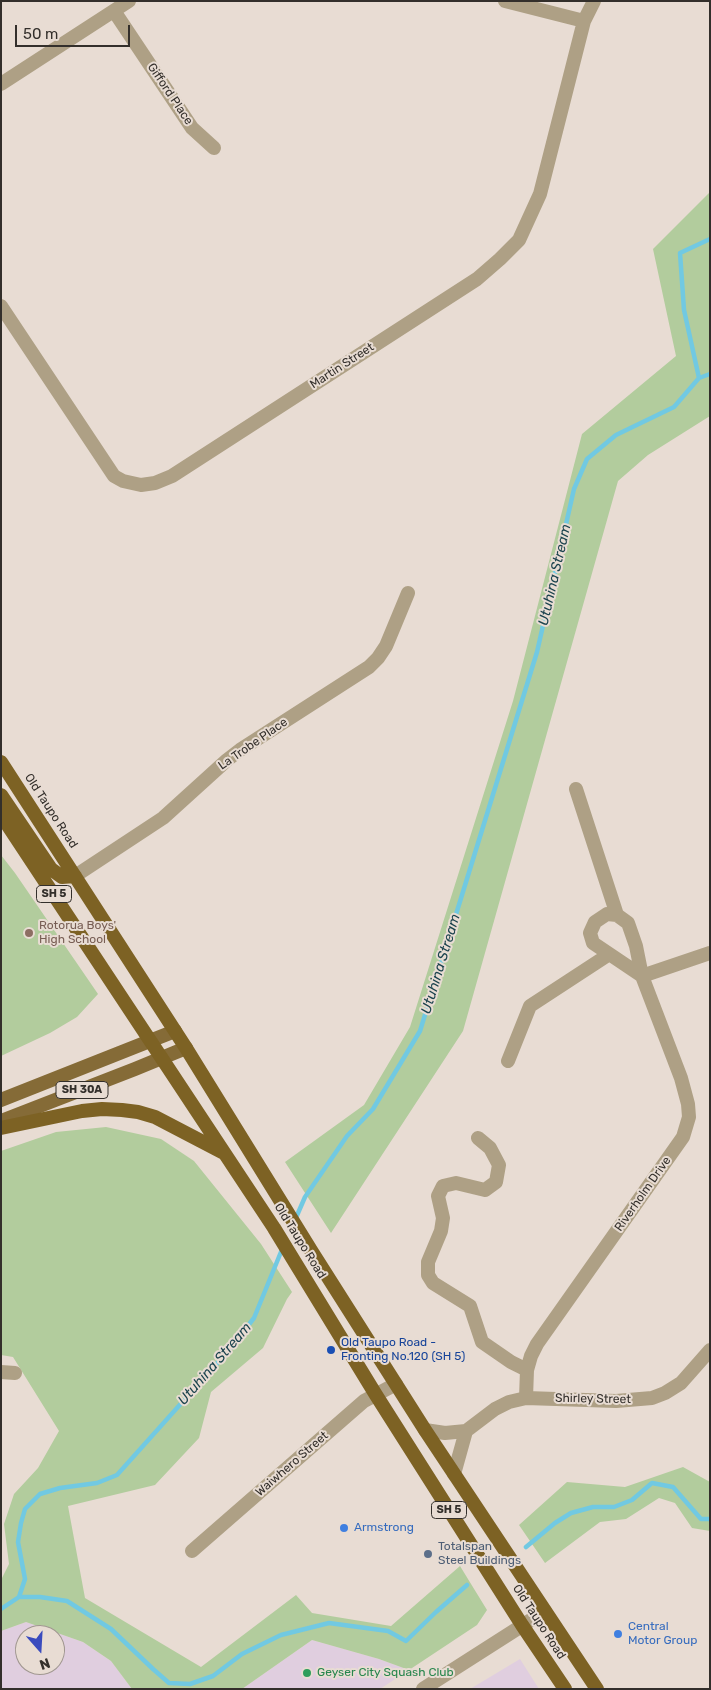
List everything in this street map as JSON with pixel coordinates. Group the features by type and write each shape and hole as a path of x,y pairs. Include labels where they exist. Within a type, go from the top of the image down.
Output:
{"highway":[{"name":"Old Taupo Road","path":"1,762 186,1048 425,1430 597,1689"},
{"name":"SH 5","path":"1,795 51,869 62,877 74,876"},
{"name":"Old Taupo Road","path":"1,816 227,1155 376,1395 522,1625 565,1689"},
{"path":"1,1128 82,1111 122,1110 155,1117 227,1155"}],"main road":[{"name":"SH 30A","path":"1,1100 175,1031"},
{"name":"SH 30A","path":"1,1121 186,1048"}],"street":[{"path":"1,84 129,1"},
{"path":"505,1 584,21"},
{"name":"Martin Street","path":"1,306 114,476 123,481 141,485 172,476 476,279 519,240 540,194 584,21 594,1"},
{"name":"Gifford Place","path":"114,11 192,128 214,148"},
{"name":"La Trobe Place","path":"74,876 163,818 240,750 369,667 386,646 408,593"},
{"path":"576,789 617,915 607,914 595,922 590,933 593,943 608,955 642,976 710,953"},
{"name":"Riverholm Drive","path":"526,1398 527,1370 537,1344 683,1137 687,1126 689,1112 683,1087 642,976 636,946 628,923 617,915"},
{"path":"508,1061 530,1006 608,955"},
{"path":"478,1138 490,1148 499,1165 496,1182 485,1190 456,1183 443,1186 438,1196 443,1218 441,1231 428,1262 428,1275 433,1283 470,1306 482,1342 511,1362 527,1370"},
{"name":"Shirley Street","path":"466,1431 495,1409 517,1399 616,1401 652,1398 681,1384 710,1350"},
{"name":"Waiwhero Street","path":"192,1551 364,1401 396,1384"},
{"path":"425,1430 445,1433 466,1431 454,1474"},
{"path":"423,1689 545,1611"}],"shaded area":[{"path":"26,1622 35,1625 18,1625"},
{"path":"15,1626 15,1675 65,1675 65,1636 83,1642 111,1661 132,1689 1,1689 1,1631"},
{"path":"312,1640 379,1659 409,1670 380,1689 242,1689"},
{"path":"520,1659 539,1689 470,1689"}],"green space":[{"path":"710,192 710,416 648,455 618,481 463,1031 331,1233 285,1162 364,1105 410,1027 513,701 582,434 676,356 653,249"},
{"name":"Rotorua Boys' High School","path":"1,855 98,994 77,1017 50,1033 1,1056"},
{"path":"106,1127 161,1139 194,1161 261,1244 292,1292 263,1348 211,1392 199,1438 155,1485 68,1506 85,1598 201,1667 296,1595 312,1613 391,1626 460,1566 487,1610 477,1625 409,1670 379,1659 312,1640 242,1689 132,1689 111,1661 83,1642 65,1636 65,1625 35,1625 26,1622 1,1631 1,1580 9,1564 4,1524 14,1494 38,1468 59,1431 13,1357 1,1355 1,1151 56,1132"},
{"path":"683,1467 710,1482 710,1531 692,1528 675,1503 659,1498 626,1519 600,1522 545,1563 519,1525 567,1482 625,1487"}],"waterway":[{"name":"Utuhina Stream","path":"295,1220 305,1197 347,1136 373,1109 420,1031 537,652 574,489 587,459 616,435 674,407 699,378 684,310 680,253 710,239"},
{"path":"699,378 710,374"},
{"name":"Utuhina Stream","path":"1,1609 19,1597 25,1579 18,1542 25,1509 40,1494 60,1488 97,1483 117,1475 228,1351 254,1318 283,1247"},
{"path":"526,1547 555,1523 571,1513 593,1507 614,1507 632,1500 652,1483 673,1487 701,1519 710,1519"},
{"path":"19,1597 40,1597 67,1601 111,1629 169,1683 190,1684 213,1676 242,1654 281,1635 329,1623 388,1631 406,1641 467,1585"}],"place":[{"name":"Rotorua Boys' High School","path":"29,933"},
{"name":"Old Taupo Road - Fronting No.120 (SH 5)","path":"331,1350"},
{"name":"Armstrong","path":"344,1528"},
{"name":"Totalspan Steel Buildings","path":"428,1554"},
{"name":"Central Motor Group","path":"618,1634"},
{"name":"Geyser City Squash Club","path":"307,1673"}]}
